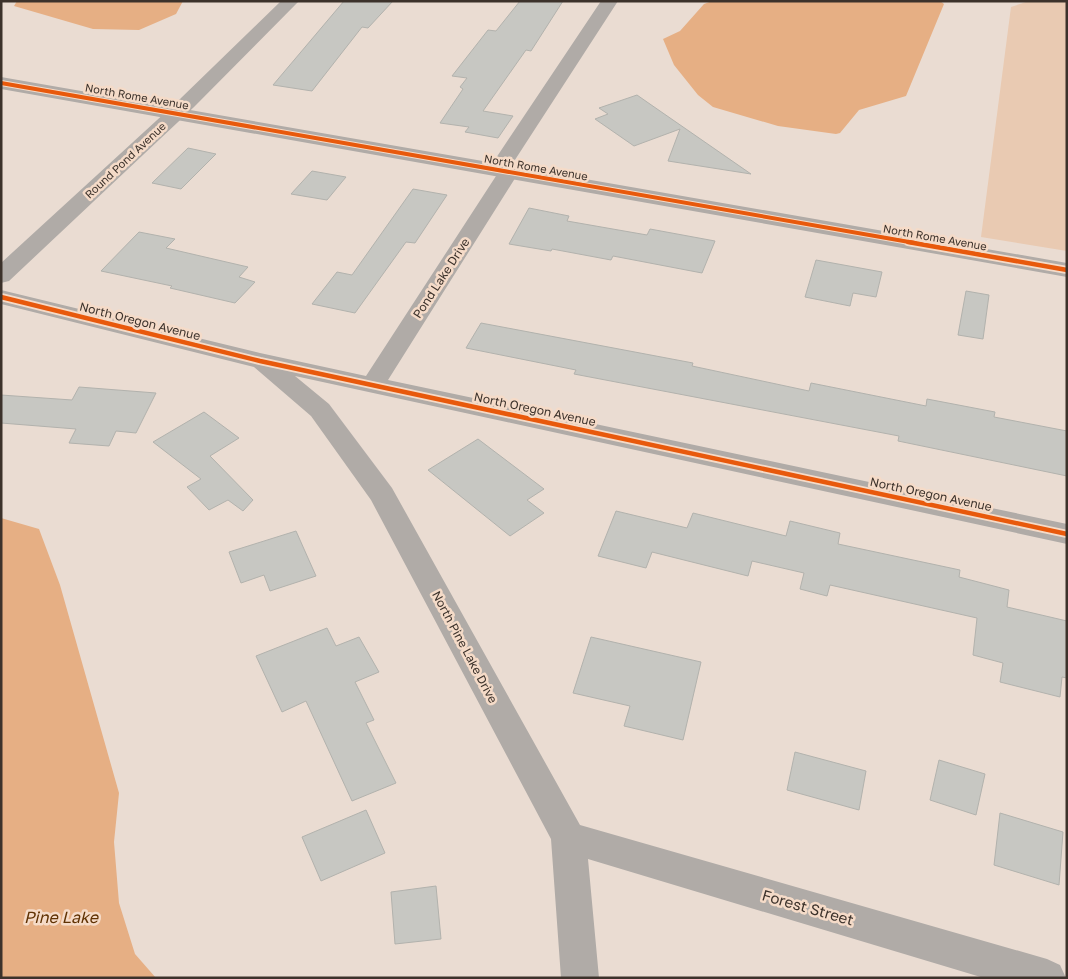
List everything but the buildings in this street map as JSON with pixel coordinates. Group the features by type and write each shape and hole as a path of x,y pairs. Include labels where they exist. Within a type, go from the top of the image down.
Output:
{"street":[{"name":"Round Pond Avenue","path":"1,276 292,1"},
{"name":"Pond Lake Drive","path":"373,384 610,1"},
{"name":"North Rome Avenue","path":"1,83 176,112 1067,270"},
{"name":"North Oregon Avenue","path":"1,297 260,361 1067,534"},
{"name":"North Pine Lake Drive","path":"260,361 320,410 382,495 568,837 580,978"},
{"name":"Forest Street","path":"568,837 1048,978"}],"shaded area":[{"path":"1029,1 1067,1 1067,251 981,237 1011,7"}],"water":[{"path":"17,1 183,1 176,14 139,30 93,29 14,6"},
{"path":"712,1 940,1 944,4 906,96 859,110 840,133 836,134 778,126 713,107 698,95 674,65 663,39 680,31 704,4"},
{"name":"Pine Lake","path":"1,518 39,529 60,585 119,793 114,842 119,903 135,954 156,978 1,978"}],"cycle path":[{"path":"1,83 1067,270"},
{"path":"1,297 260,361 1067,534"}]}
